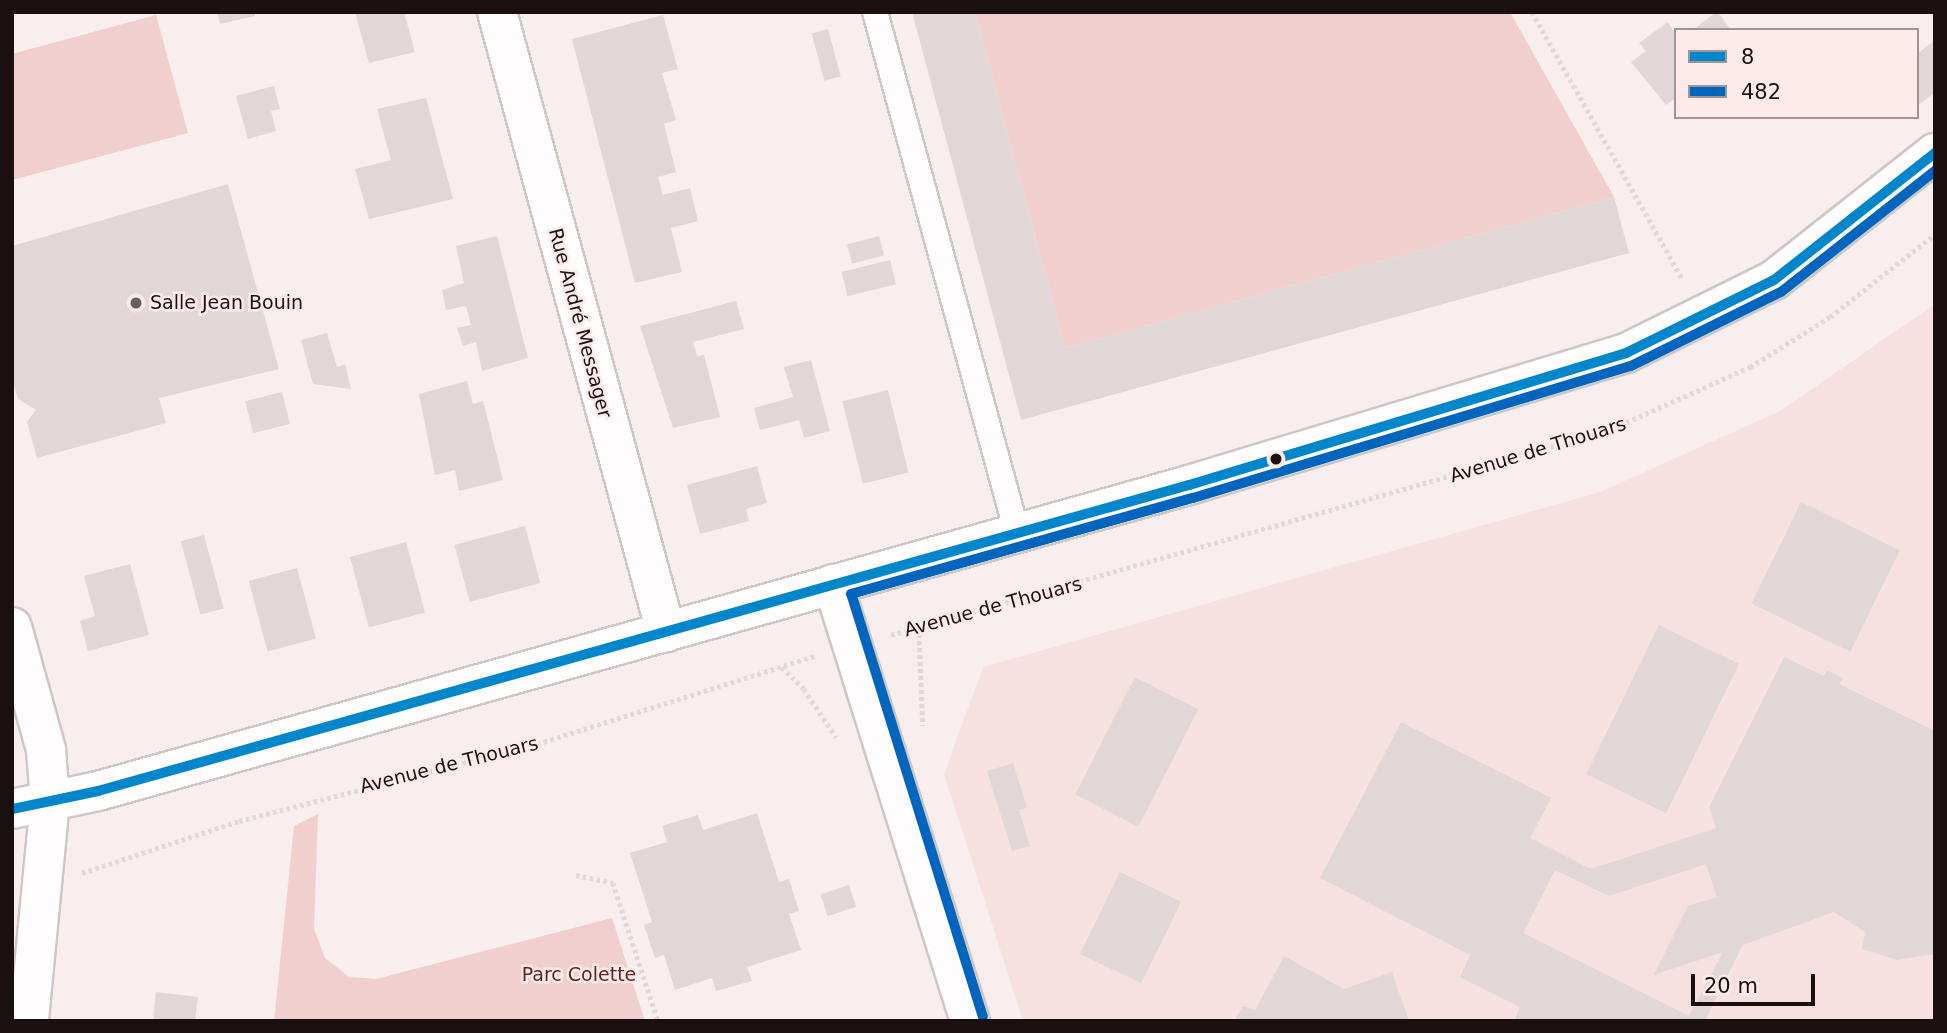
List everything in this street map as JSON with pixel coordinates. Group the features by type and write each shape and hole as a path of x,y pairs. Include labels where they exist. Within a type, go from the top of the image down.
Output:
{"street":[{"name":"Rue André Messager","path":"498,12 666,632"},
{"path":"12,809 50,801 666,632 1017,533 1463,405 1626,353 1701,320 1826,243 1935,153"},
{"path":"832,584 970,1021"},
{"path":"12,627 46,750 50,801 29,1021"}],"lane":[{"path":"875,12 1017,533"}],"path":[{"path":"1532,12 1678,268 1701,320"},
{"name":"Avenue de Thouars","path":"41,890 147,848 336,792 537,744 852,646 1607,431 1750,367 1830,317 1935,234"},
{"path":"576,875 613,883 659,1021"}],"shaded area":[{"path":"1935,304 1935,1021 1023,1021 944,774 983,667 1600,492 1780,411"}],"green space":[{"path":"975,12 1510,12 1614,197 1065,348"},
{"path":"156,15 188,133 12,180 12,54"},
{"name":"Parc Colette","path":"318,814 314,929 325,958 349,977 376,979 612,918 645,1021 274,1021 294,826"}],"building":[{"path":"217,12 255,12 255,16 220,24"},
{"path":"355,12 404,12 415,52 369,63"},
{"path":"912,12 975,12 1065,348 1614,197 1629,253 1021,420"},
{"path":"1716,12 1730,28 1696,28"},
{"path":"663,15 678,69 662,73 676,120 664,124 676,172 658,177 663,195 690,188 698,221 671,228 682,272 635,283 572,39"},
{"path":"1668,22 1674,32 1674,99 1666,105 1631,62 1646,51 1639,43"},
{"path":"828,29 841,76 824,81 812,33"},
{"path":"1935,40 1935,92 1919,104 1919,52"},
{"path":"274,86 280,109 271,111 276,131 248,139 236,96"},
{"path":"426,98 453,199 369,219 355,169 391,160 377,109"},
{"name":"Salle Jean Bouin","path":"228,184 279,369 159,398 166,423 37,458 27,422 36,410 18,399 12,379 12,246"},
{"path":"497,236 528,358 482,371 476,342 463,346 457,328 471,325 466,306 446,310 442,290 464,283 456,246"},
{"path":"879,236 884,255 852,264 847,245"},
{"path":"890,260 896,284 848,296 841,272"},
{"path":"736,301 744,329 693,342 697,356 704,355 720,417 673,428 640,326"},
{"path":"327,333 337,367 345,364 351,389 313,384 301,340"},
{"path":"811,360 830,431 804,438 799,420 760,430 754,408 793,397 784,367"},
{"path":"467,381 473,404 483,401 503,480 459,491 455,470 435,475 419,394"},
{"path":"888,390 909,472 863,484 842,401"},
{"path":"282,392 290,424 253,433 245,401"},
{"path":"757,466 767,503 746,509 749,521 700,534 687,485"},
{"path":"1801,502 1900,550 1850,652 1751,604"},
{"path":"525,526 540,583 470,602 454,545"},
{"path":"204,535 224,608 200,615 181,541"},
{"path":"406,542 425,613 369,628 350,557"},
{"path":"130,564 149,635 88,651 80,621 95,616 84,576"},
{"path":"297,568 316,639 268,651 249,581"},
{"path":"1659,625 1739,664 1666,813 1586,774"},
{"path":"1784,657 1824,676 1827,670 1843,678 1839,684 1935,731 1935,954 1897,960 1862,949 1865,932 1834,912 1743,945 1705,1021 1514,1021 1520,1007 1460,977 1470,955 1320,878 1401,722 1551,798 1530,838 1591,869 1716,828 1709,807","holes":["1706,864 1717,897 1688,906 1654,975 1723,952 1689,1016 1523,933 1555,870 1609,896"]},
{"path":"1135,677 1198,709 1138,827 1075,795"},
{"path":"1013,763 1027,807 1019,810 1030,846 1012,851 987,771"},
{"path":"757,813 779,882 789,879 799,911 789,914 801,950 747,967 752,981 716,991 712,978 675,990 664,955 655,958 644,925 652,922 630,853 667,842 662,826 698,815 703,830"},
{"path":"1120,872 1181,902 1141,984 1080,954"},
{"path":"849,885 856,907 828,916 820,894"},
{"path":"1284,956 1344,989 1392,972 1409,1021 1234,1021 1243,1006 1255,1010"},
{"path":"156,992 198,997 195,1021 153,1021"}],"transit line":[{"name":"8","path":"12,809 98,791 1189,485 1626,353 1774,280 1935,153"},
{"name":"482","path":"983,1017 851,594 1193,498 1631,366 1781,292 1935,171"}],"place":[{"name":"Salle Jean Bouin","path":"136,303"}]}
